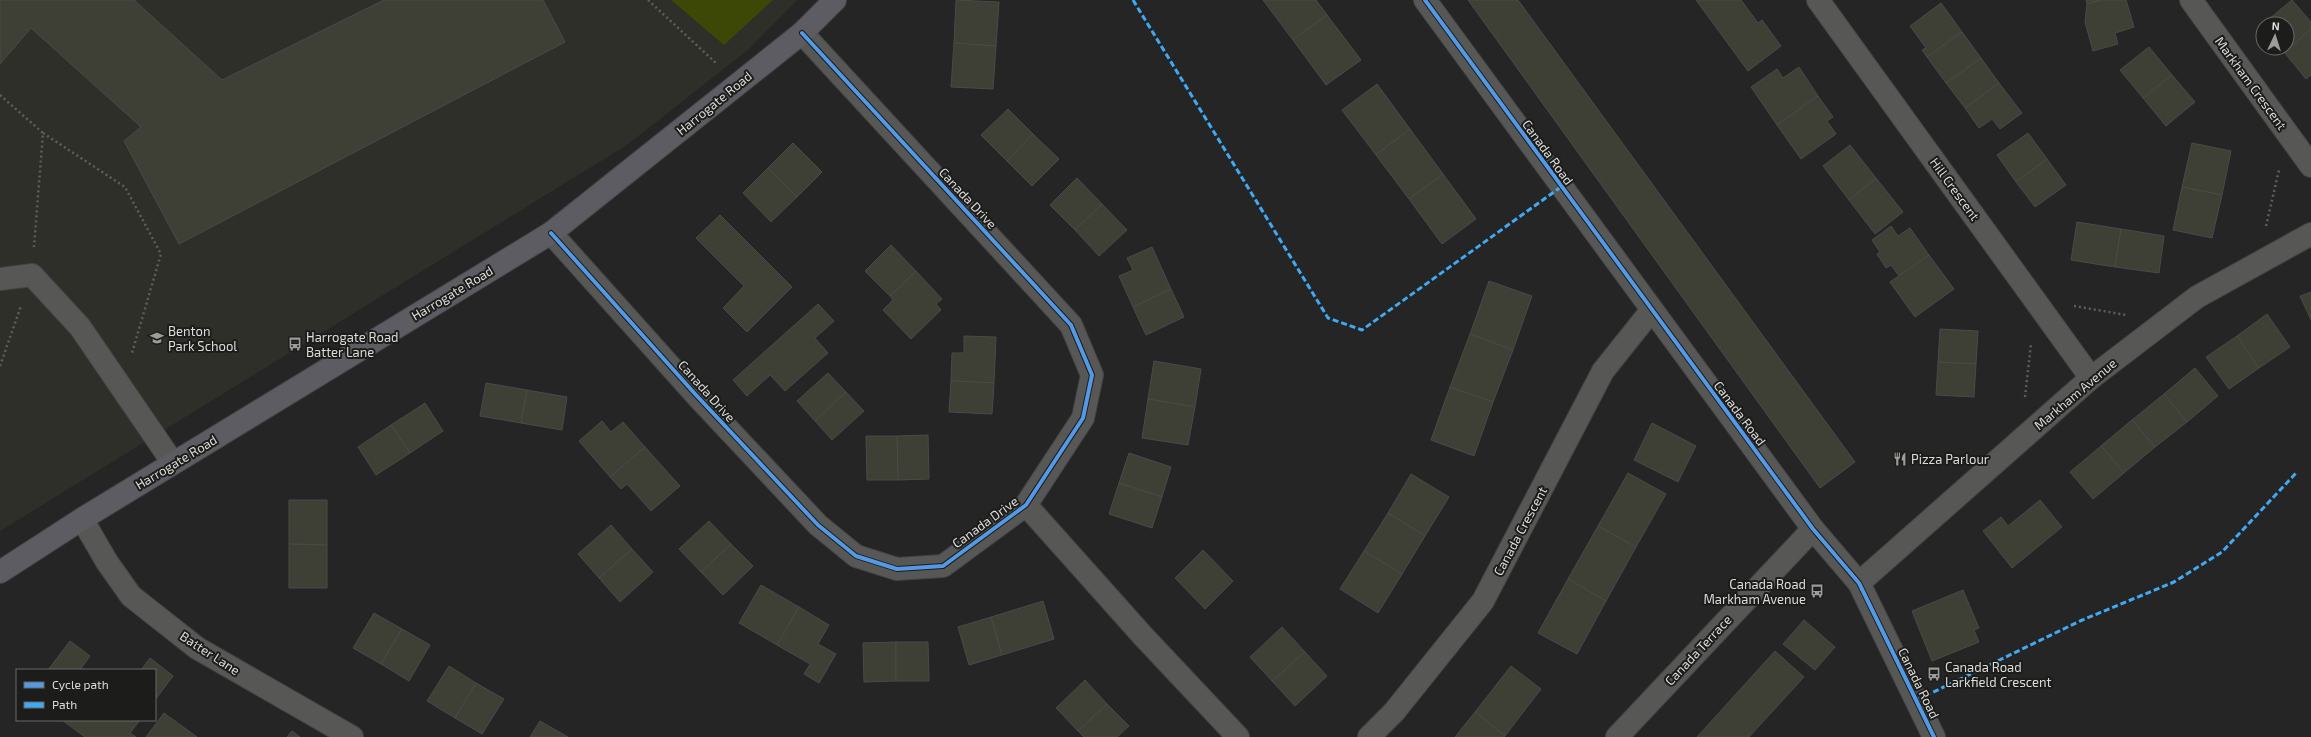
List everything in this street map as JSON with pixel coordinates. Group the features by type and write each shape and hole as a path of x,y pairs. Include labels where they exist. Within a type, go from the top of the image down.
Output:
{"main road":[{"name":"Harrogate Road","path":"0,572 173,463 551,233 802,33 835,0"}],"street":[{"name":"Canada Road","path":"1425,0 1651,311 1813,529 1859,583 1931,736"},
{"name":"Hill Crescent","path":"1818,0 2091,378"},
{"name":"Markham Crescent","path":"2191,0 2311,166"},
{"name":"Canada Drive","path":"551,233 696,395 812,520 856,556 897,569 942,566 1026,505 1083,418 1092,376 1071,325 802,33"},
{"name":"Markham Avenue","path":"1859,583 2091,378 2197,297 2311,234"},
{"path":"0,279 32,275 80,327 173,463"},
{"name":"Canada Crescent","path":"1369,737 1394,712 1483,601 1603,371 1651,311"},
{"name":"Canada Drive","path":"1026,505 1143,636 1238,737"},
{"name":"Batter Lane","path":"82,519 106,562 131,596 197,648 352,737"},
{"name":"Canada Terrace","path":"1617,737 1813,529"}],"path":[{"path":"648,0 738,84"},
{"path":"0,95 43,133 125,187 161,254 122,389"},
{"path":"0,366 32,275 43,133"},
{"path":"2258,263 2287,133"}],"shaded area":[{"name":"Benton Park School","path":"0,0 797,0 749,49 627,145 0,531"}],"green space":[{"path":"671,0 773,0 724,45"}],"building":[{"path":"0,0 134,0 222,80 384,0 543,0 565,42 179,244 124,141 141,127 31,28 0,64"},
{"path":"956,0 999,2 996,46 954,43"},
{"path":"1263,0 1316,0 1327,15 1293,40"},
{"path":"1468,0 1518,0 1855,462 1820,488"},
{"path":"1696,0 1741,0 1758,23 1762,20 1781,46 1748,71"},
{"path":"2086,0 2102,0 2087,4"},
{"path":"2102,0 2126,0 2134,27 2115,33 2118,44 2093,51 2085,22 2087,4"},
{"path":"2292,0 2311,22 2311,29 2295,43 2295,16 2273,16"},
{"path":"1941,3 1962,32 1927,57 1922,50 1926,48 1910,26"},
{"path":"1327,15 1361,60 1326,85 1293,40"},
{"path":"2311,29 2311,75 2306,79 2287,56 2295,56 2295,43"},
{"path":"1962,32 1981,58 1946,83 1927,57"},
{"path":"954,43 996,46 993,89 951,87"},
{"path":"2149,47 2172,75 2143,98 2120,70"},
{"path":"1981,58 1999,83 1965,108 1946,83"},
{"path":"1799,67 1818,96 1777,125 1751,87 1777,69 1783,78"},
{"path":"2172,75 2195,102 2166,126 2143,98"},
{"path":"1999,83 2022,113 2000,129 1992,119 1979,128 1965,108"},
{"path":"1377,84 1410,129 1376,155 1342,110"},
{"path":"1818,96 1833,117 1827,121 1836,134 1801,159 1777,125"},
{"path":"1008,109 1033,134 1007,161 981,135"},
{"path":"1410,129 1443,174 1409,199 1376,155"},
{"path":"2028,133 2047,159 2016,182 1997,155"},
{"path":"1033,134 1059,159 1032,186 1007,161"},
{"path":"793,143 822,172 797,197 768,168"},
{"path":"2192,143 2231,151 2222,195 2182,187"},
{"path":"1850,145 1876,178 1849,200 1823,166"},
{"path":"2047,159 2066,185 2035,207 2016,182"},
{"path":"768,168 797,197 771,222 743,193"},
{"path":"1443,174 1476,219 1442,244 1409,199"},
{"path":"1077,178 1102,204 1075,230 1050,205"},
{"path":"1876,178 1903,212 1875,234 1849,200"},
{"path":"2182,187 2222,195 2212,238 2173,230"},
{"path":"1102,204 1127,230 1099,256 1075,230"},
{"path":"720,215 792,287 747,332 723,308 744,286 696,238"},
{"path":"2077,222 2121,229 2115,267 2071,260"},
{"path":"1891,226 1898,236 1910,228 1929,255 1899,276 1891,265 1886,268 1877,254 1880,252 1872,240"},
{"path":"2121,229 2164,236 2159,273 2115,267"},
{"path":"891,245 916,271 890,296 865,271"},
{"path":"1152,247 1171,289 1133,307 1119,276 1133,270 1127,258"},
{"path":"1929,255 1954,289 1915,317 1890,282"},
{"path":"916,271 942,299 936,304 941,310 911,339 883,310 893,300 890,296"},
{"path":"1489,281 1532,296 1513,350 1470,334"},
{"path":"1171,289 1184,317 1146,335 1133,307"},
{"path":"2311,292 2311,320 2300,296"},
{"path":"818,304 834,321 815,338 828,353 785,391 770,375 747,396 733,380"},
{"path":"2267,314 2290,347 2259,368 2237,336"},
{"path":"1940,329 1978,331 1976,364 1938,362"},
{"path":"1470,334 1513,350 1493,402 1450,387"},
{"path":"964,336 996,337 994,383 951,381 952,353 964,353"},
{"path":"2237,336 2259,368 2229,389 2206,357"},
{"path":"1154,361 1201,369 1195,407 1148,399"},
{"path":"1938,362 1976,364 1974,397 1936,395"},
{"path":"2195,368 2218,396 2187,422 2164,394"},
{"path":"828,373 846,392 815,421 797,401"},
{"path":"951,381 994,383 992,414 949,412"},
{"path":"486,383 527,390 521,423 480,416"},
{"path":"1450,387 1493,402 1474,456 1431,440"},
{"path":"527,390 567,397 562,430 521,423"},
{"path":"846,392 864,411 832,440 815,421"},
{"path":"2164,394 2187,422 2155,447 2132,420"},
{"path":"1148,399 1195,407 1188,445 1142,438"},
{"path":"425,403 443,431 410,453 391,425"},
{"path":"2132,420 2155,447 2124,473 2101,446"},
{"path":"602,421 611,432 623,422 645,447 610,477 579,441"},
{"path":"1652,423 1696,446 1678,482 1634,460"},
{"path":"391,425 410,453 376,475 358,447"},
{"path":"928,435 929,479 898,480 897,436"},
{"path":"866,436 897,436 898,480 867,480"},
{"path":"2101,446 2124,473 2093,499 2070,472"},
{"path":"645,447 680,486 651,511 627,484 621,489 610,477"},
{"path":"1129,453 1171,467 1162,497 1119,483"},
{"path":"1628,473 1666,494 1636,547 1598,526"},
{"path":"1411,474 1449,497 1425,536 1388,513"},
{"path":"1119,483 1162,497 1152,528 1109,514"},
{"path":"289,500 327,500 327,545 289,544"},
{"path":"2040,500 2062,527 2012,568 1983,531 2001,517 2008,526"},
{"path":"1388,513 1425,536 1402,574 1364,551"},
{"path":"709,521 731,544 701,572 679,549"},
{"path":"611,525 632,549 599,578 578,554"},
{"path":"1598,526 1636,547 1606,601 1568,579"},
{"path":"289,544 327,545 327,588 289,588"},
{"path":"731,544 753,566 723,595 701,572"},
{"path":"632,549 653,572 620,602 599,578"},
{"path":"1203,550 1233,581 1205,609 1175,578"},
{"path":"1364,551 1402,574 1378,613 1340,589"},
{"path":"1568,579 1606,601 1577,654 1538,633"},
{"path":"761,585 799,607 777,645 739,623"},
{"path":"1963,590 1979,628 1974,630 1979,642 1932,661 1912,611"},
{"path":"1043,601 1054,639 1002,655 991,617"},
{"path":"799,607 829,625 818,644 836,654 819,683 804,674 810,664 777,645"},
{"path":"374,613 402,629 381,664 353,648"},
{"path":"991,617 1002,655 969,665 958,627"},
{"path":"1804,620 1835,647 1815,670 1783,644"},
{"path":"1282,627 1305,652 1272,681 1250,657"},
{"path":"402,629 430,645 409,681 381,664"},
{"path":"70,641 90,656 81,669 49,669"},
{"path":"896,642 896,681 864,682 863,643"},
{"path":"896,642 928,642 929,681 896,681"},
{"path":"1775,651 1804,677 1749,737 1697,737"},
{"path":"1305,652 1327,676 1295,706 1272,681"},
{"path":"150,658 173,676 156,699 156,669 142,669"},
{"path":"449,666 476,683 455,718 427,701"},
{"path":"1511,666 1541,689 1505,736 1475,712"},
{"path":"1085,680 1107,704 1078,731 1056,708"},
{"path":"476,683 504,699 482,734 455,718"},
{"path":"1107,704 1129,726 1117,737 1084,737 1078,731"},
{"path":"1475,712 1505,736 1455,737"},
{"path":"164,713 197,737 146,737"},
{"path":"63,721 139,721 130,733 136,737 85,737"},
{"path":"540,721 568,737 530,737"},
{"path":"292,731 300,737 287,737"}],"marked path":[{"path":"1133,0 1328,318 1362,330 1561,187"},
{"path":"1917,700 2080,621 2174,582 2222,552 2297,472"}],"cycle path":[{"path":"1425,0 1813,529 1859,583 1934,737"},
{"path":"551,233 696,395 818,525 856,556 897,569 943,566 1026,505 1083,418 1092,375 1071,325 802,33"}],"place":[{"name":"Benton Park School","path":"157,338"},
{"name":"Harrogate Road Batter Lane","path":"295,344"},
{"name":"Pizza Parlour","path":"1900,459"},
{"name":"Canada Road Markham Avenue","path":"1817,591"},
{"name":"Canada Road Larkfield Crescent","path":"1934,674"}]}
